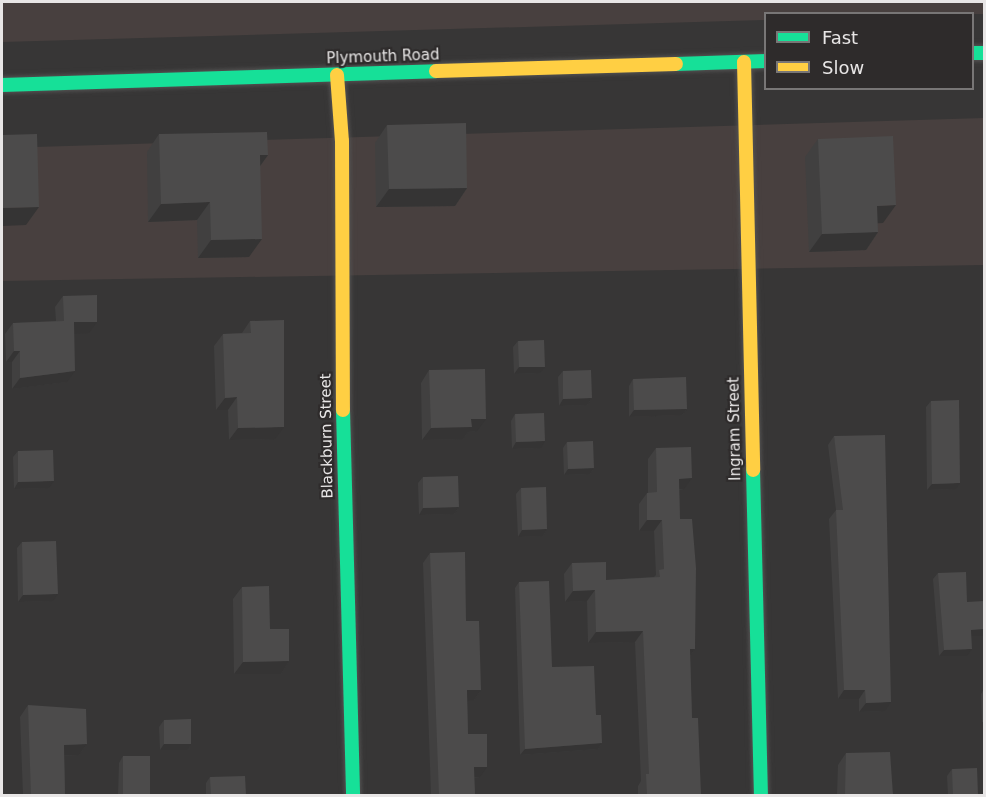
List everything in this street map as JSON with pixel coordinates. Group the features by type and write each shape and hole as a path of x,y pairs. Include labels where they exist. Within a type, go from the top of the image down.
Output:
{"street":[{"name":"Plymouth Road","path":"2,85 764,61"},
{"name":"Ingram Street","path":"744,62 761,795"},
{"name":"Blackburn Street","path":"337,75 342,141 341,286 353,795"}],"shaded area":[{"path":"2,2 984,2 984,14 974,14 974,12 764,12 764,20 2,42"},
{"path":"984,118 984,265 2,281 2,148"}],"building":[{"path":"466,123 467,188 389,189 387,125"},
{"path":"267,132 268,155 260,155 262,239 211,240 210,202 161,204 159,134"},
{"path":"37,134 39,207 2,208 2,135"},
{"path":"893,136 896,205 877,206 878,232 822,234 818,139"},
{"path":"97,295 97,322 74,322 75,371 20,378 20,351 14,351 13,323 64,321 63,296"},
{"path":"284,320 284,427 238,428 237,397 225,398 223,334 251,333 250,321"},
{"path":"544,340 545,367 519,367 518,341"},
{"path":"485,369 486,419 471,419 472,427 431,428 429,370"},
{"path":"591,370 592,398 563,399 563,371"},
{"path":"686,377 687,409 634,410 633,379"},
{"path":"959,400 960,483 932,484 931,401"},
{"path":"544,413 545,441 516,442 515,414"},
{"path":"885,435 891,702 866,703 865,690 844,690 836,510 843,510 834,436"},
{"path":"593,441 594,468 568,469 567,442"},
{"path":"691,447 692,478 679,479 680,519 692,519 696,568 695,649 690,649 692,718 698,718 701,795 647,795 646,774 649,774 643,631 596,632 595,590 573,591 572,563 606,562 606,580 660,577 659,570 664,569 662,520 647,520 647,493 657,492 656,448"},
{"path":"53,450 54,481 18,482 18,451"},
{"path":"458,476 459,507 423,508 423,477"},
{"path":"546,487 547,529 522,530 521,488"},
{"path":"56,541 58,594 23,595 22,542"},
{"path":"465,552 466,621 479,621 481,690 467,690 468,734 487,734 487,767 474,767 475,795 439,795 430,553"},
{"path":"966,572 967,602 984,601 984,629 971,630 972,649 944,650 938,573"},
{"path":"549,581 552,667 594,666 596,715 601,715 602,743 525,749 519,582"},
{"path":"269,586 270,629 289,629 289,661 243,662 242,587"},
{"path":"28,705 86,709 87,744 64,745 65,795 31,795"},
{"path":"191,719 191,744 164,744 164,720"},
{"path":"890,752 893,795 845,795 846,753"},
{"path":"123,756 150,756 150,795 123,795"},
{"path":"977,768 978,795 953,795 952,769"},
{"path":"245,776 246,795 211,795 210,777"}],"traffic: fast":[{"path":"974,53 984,53"},
{"path":"676,64 764,61"},
{"path":"2,85 436,71"},
{"path":"343,410 353,796"},
{"path":"753,470 761,796"}],"traffic: slow":[{"path":"744,62 753,470"},
{"path":"436,71 676,64"},
{"path":"337,75 342,141 343,410"}]}
